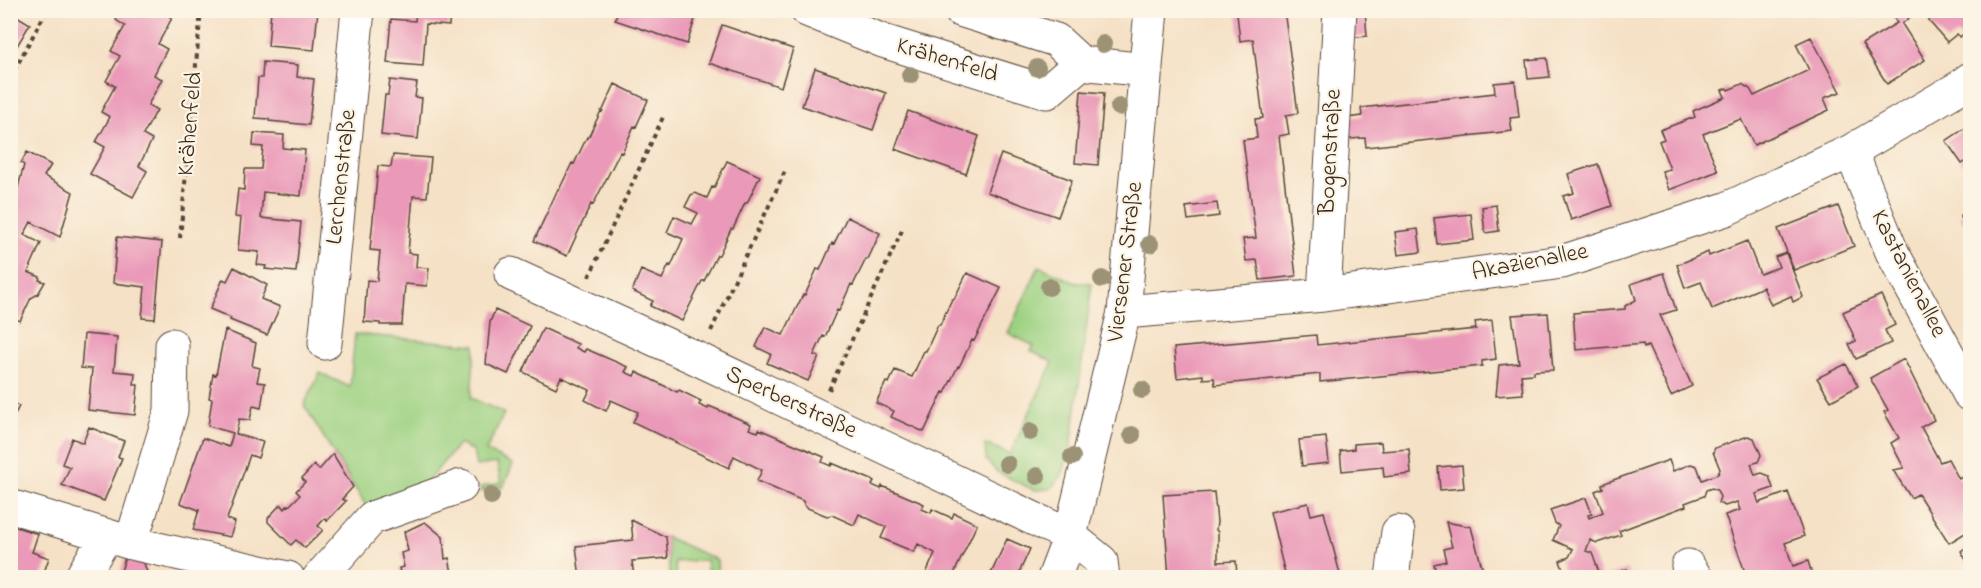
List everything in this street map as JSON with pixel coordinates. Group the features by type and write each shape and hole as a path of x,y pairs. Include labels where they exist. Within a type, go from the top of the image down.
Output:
{"street":[{"name":"Lerchenstraße","path":"325,343 358,10"},
{"name":"Krähenfeld","path":"807,10 883,41 1047,92 1081,63"},
{"path":"960,10 1056,40 1081,63 1146,70"},
{"name":"Viersener Straße","path":"1054,578 1070,536 1124,312 1151,10"},
{"name":"Bogenstraße","path":"1324,294 1340,10"},
{"name":"Akazienallee","path":"1124,312 1324,294 1562,262 1725,209 1851,151 1971,79"},
{"name":"Kastanienallee","path":"1851,151 1892,252 1971,395"},
{"name":"Sperberstraße","path":"511,274 698,358 1070,536"},
{"path":"81,578 119,539 171,411 172,345"},
{"path":"319,578 372,518 461,486"},
{"path":"10,506 119,539 288,578"},
{"path":"1392,578 1398,532"},
{"path":"1070,536 1101,561 1103,578"}],"path":[{"path":"10,78 47,10"},
{"name":"Krähenfeld","path":"180,237 201,10"},
{"path":"576,304 664,115"},
{"path":"698,358 786,169"},
{"path":"818,415 903,228"}],"green space":[{"path":"1039,266 1076,283 1092,283 1071,447 1062,475 1050,489 1034,490 997,472 986,460 985,444 1010,454 1053,362 1031,351 1034,346 1008,333"},
{"path":"355,334 475,345 471,398 504,413 486,451 513,464 503,487 481,492 481,487 501,483 497,463 476,466 473,451 459,444 426,483 368,509 304,405 320,373 350,387"},
{"path":"666,537 717,560 718,577 708,577 706,560 675,562 676,577 670,577"}],"building":[{"path":"10,10 17,10 15,15 30,24 14,51 10,49"},
{"path":"121,10 165,10 164,13 172,18 158,44 167,49 154,75 162,79 148,105 157,110 143,135 152,140 139,166 147,171 133,197 90,174 105,147 96,142 110,117 101,112 115,86 106,81 120,56 111,51 125,26 116,20"},
{"path":"271,10 318,10 314,50 268,46"},
{"path":"416,10 450,10 449,26 426,24 423,66 387,63 391,19 415,21"},
{"path":"618,10 698,10 687,44 615,20"},
{"path":"1262,10 1284,10 1298,113 1286,115 1289,134 1279,136 1296,276 1260,280 1257,260 1246,261 1243,239 1256,238 1243,140 1257,138 1255,119 1263,118 1253,39 1240,41 1237,14"},
{"path":"1350,10 1365,10 1367,36 1349,38"},
{"path":"1889,10 1918,10 1902,24 1925,60 1887,84 1862,44 1897,23"},
{"path":"1936,10 1970,10 1970,30 1960,37 1957,34 1947,42 1928,20 1937,12"},
{"path":"722,25 793,49 781,87 709,63"},
{"path":"1811,37 1840,92 1824,98 1829,110 1754,145 1741,119 1703,134 1718,171 1669,190 1662,171 1670,169 1659,141 1664,139 1660,130 1695,117 1693,111 1725,97 1722,90 1742,84 1750,89 1754,96 1809,70 1796,44"},
{"path":"1547,58 1550,77 1528,79 1526,60"},
{"path":"263,62 298,65 297,77 314,79 309,125 255,118 258,78 262,78"},
{"path":"815,68 886,93 873,130 802,106"},
{"path":"390,80 417,83 415,97 422,98 418,139 381,135 385,95 388,95"},
{"path":"1515,81 1519,117 1510,118 1512,131 1366,147 1365,138 1349,139 1347,118 1362,116 1361,108 1495,93 1494,83"},
{"path":"615,84 648,100 622,153 620,152 593,205 591,204 567,256 534,241 558,189 572,163 574,164"},
{"path":"1081,91 1104,93 1098,165 1075,163"},
{"path":"908,111 979,136 966,174 895,149"},
{"path":"1970,125 1970,164 1968,160 1962,164 1946,141"},
{"path":"254,133 284,135 283,148 305,150 301,196 263,192 261,218 301,222 296,272 265,269 266,266 257,265 259,252 238,250 241,218 235,217 238,189 244,190 245,169 261,169 263,147 253,146"},
{"path":"27,152 51,165 44,176 73,192 60,237 31,222 24,235 41,243 28,272 45,282 38,294 31,298 20,321 10,316 10,243 16,232 10,230 10,210 12,210 24,165 21,163"},
{"path":"1001,154 1072,180 1058,217 987,192"},
{"path":"393,155 431,158 427,197 413,196 408,253 417,254 416,267 429,268 427,286 405,284 402,325 380,325 380,323 364,322 367,280 377,281 380,251 370,250 378,166 391,167"},
{"path":"727,161 760,176 682,321 650,306 653,301 632,291 641,270 662,279 669,265 671,266 683,239 667,232 674,216 692,224 698,213 685,207 691,195 695,193 707,198"},
{"path":"1598,164 1612,206 1571,220 1563,196 1574,193 1568,174"},
{"path":"1217,203 1219,216 1188,220 1186,207"},
{"path":"1496,205 1499,231 1485,233 1482,207"},
{"path":"1838,206 1854,246 1794,270 1778,229"},
{"path":"1970,209 1970,231 1960,216"},
{"path":"1471,214 1474,240 1437,244 1434,218"},
{"path":"847,217 880,233 868,259 853,285 851,284 839,311 837,310 825,337 823,336 814,355 819,357 808,381 767,363 771,354 756,347 765,327 783,335"},
{"path":"1418,229 1421,252 1398,255 1395,232"},
{"path":"117,237 162,242 155,319 142,318 145,287 113,283"},
{"path":"1747,241 1760,274 1779,267 1775,257 1786,253 1803,297 1793,302 1791,296 1771,305 1763,287 1712,309 1701,282 1685,288 1677,265 1708,252 1709,256"},
{"path":"234,267 267,285 261,299 280,307 267,335 210,309 223,279 227,281"},
{"path":"967,273 1001,288 945,393 943,392 924,432 891,417 894,411 876,403 886,382 889,383 895,370 912,377"},
{"path":"1664,273 1676,310 1660,315 1692,386 1671,396 1648,346 1644,348 1643,344 1576,350 1573,313 1625,309 1625,306 1636,300 1631,284"},
{"path":"1881,295 1895,325 1885,330 1891,343 1856,359 1849,344 1856,341 1843,312"},
{"path":"495,310 530,326 508,374 486,364 490,322"},
{"path":"1548,313 1553,370 1534,371 1534,374 1521,375 1523,394 1496,396 1499,365 1519,363 1512,315"},
{"path":"1492,320 1496,359 1482,361 1482,366 1320,382 1320,374 1215,385 1214,378 1203,379 1203,375 1177,378 1174,348 1316,335 1317,345 1476,329 1475,322"},
{"path":"543,328 578,344 576,348 584,352 586,349 628,367 625,372 634,376 636,372 677,392 679,390 701,401 699,405 708,409 709,406 751,424 749,429 758,432 759,429 824,457 822,462 831,466 832,463 874,481 872,485 881,489 882,486 924,504 922,509 931,513 932,509 952,518 954,513 977,524 952,578 924,578 935,553 918,544 914,552 881,538 886,527 859,514 854,525 832,515 827,516 805,507 803,501 757,481 762,470 734,456 729,468 633,422 638,412 611,400 606,411 585,400 590,390 561,377 556,388 523,372"},
{"path":"225,330 256,343 252,366 260,368 257,382 265,383 261,408 253,406 250,420 239,419 236,434 263,442 258,458 250,455 227,519 235,522 230,537 193,530 199,510 180,503 203,438 229,447 233,433 208,426 213,374 216,375"},
{"path":"84,334 117,337 114,371 135,373 134,385 138,385 135,415 88,410 92,369 81,368"},
{"path":"1904,359 1934,420 1921,427 1940,462 1948,459 1959,479 1970,472 1970,530 1949,543 1918,494 1911,498 1893,470 1904,468 1891,443 1899,438 1884,412 1888,410 1870,378"},
{"path":"1846,364 1858,386 1831,401 1817,378"},
{"path":"10,402 19,406 10,425"},
{"path":"89,427 124,441 118,457 122,458 104,501 62,485 70,467 62,464 72,438 83,443"},
{"path":"1748,436 1754,438 1761,455 1758,462 1751,464 1755,475 1762,473 1769,476 1773,488 1756,494 1759,503 1788,492 1804,536 1785,543 1793,566 1808,561 1813,578 1747,578 1725,515 1740,510 1737,502 1725,506 1718,503 1720,497 1717,490 1712,488 1706,490 1704,496 1685,503 1686,506 1619,531 1621,535 1597,543 1590,540 1586,551 1592,553 1601,578 1566,578 1560,561 1569,557 1573,549 1553,540 1559,526 1555,523 1550,510 1586,498 1592,514 1588,515 1589,518 1603,512 1595,491 1603,488 1602,484 1669,460 1673,471 1691,464 1697,466 1702,480 1718,474 1720,469 1713,452 1715,448"},
{"path":"1326,437 1329,463 1302,466 1299,440"},
{"path":"1381,442 1382,451 1409,449 1411,474 1384,477 1383,467 1342,471 1340,451 1354,449 1354,444"},
{"path":"333,454 353,487 342,499 346,501 327,521 325,518 318,526 323,530 305,548 296,540 291,545 268,522 268,518 281,504 285,509 289,506 300,495 296,491 305,482 302,478 314,465 319,470"},
{"path":"1462,465 1464,488 1440,490 1438,467"},
{"path":"1214,492 1218,562 1236,561 1237,578 1169,578 1163,495"},
{"path":"1308,503 1311,515 1324,512 1341,578 1286,578 1270,512"},
{"path":"631,520 666,537 668,558 632,561 634,578 580,578 576,546 633,540"},
{"path":"425,522 443,537 445,559 449,558 453,578 401,578 399,568 404,567 401,553 408,551 404,532"},
{"path":"1446,522 1471,527 1485,578 1437,578 1434,564 1446,561 1443,549 1452,547"},
{"path":"10,525 38,534 32,552 49,558 43,575 39,578 10,578"},
{"path":"1007,539 1030,549 1017,578 989,578"},
{"path":"1970,545 1970,567 1961,551"},
{"path":"125,558 144,563 149,578 119,578"},
{"path":"1627,569 1630,578 1605,578 1605,577"}]}
